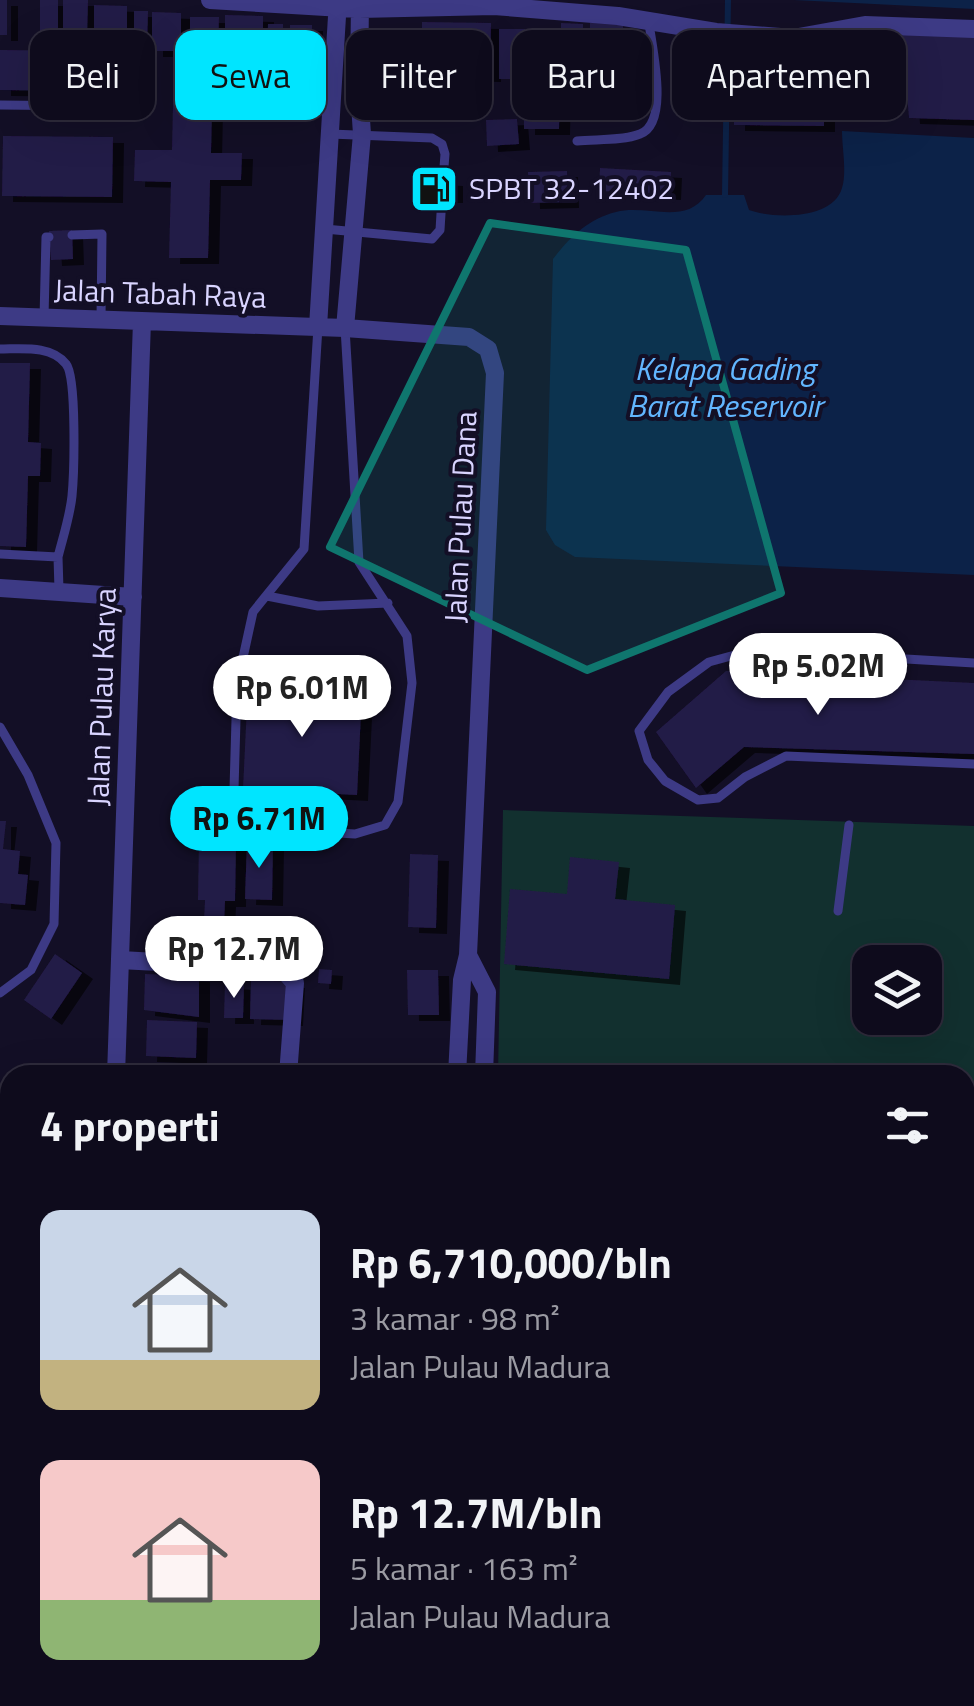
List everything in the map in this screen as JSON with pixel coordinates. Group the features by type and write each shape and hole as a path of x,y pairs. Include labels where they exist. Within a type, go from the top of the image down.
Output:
{"street":[{"path":"210,0 494,6 794,38 865,25 974,29"},
{"path":"319,322 337,4"},
{"path":"346,322 362,134 359,4"},
{"name":"Jalan Tabah Raya","path":"0,316 346,322"},
{"name":"Jalan Pulau Karya","path":"116,1065 142,320"},
{"name":"Jalan Pulau Dana","path":"346,322 469,336 488,349 494,362 468,955 462,980 458,1065"},
{"path":"0,588 133,596"},
{"name":"Jalan Pulau Dana","path":"468,955 487,992 484,1065"},
{"path":"120,960 271,968 286,973 295,983 289,1065"}],"lane":[{"path":"577,141 641,134 652,125 658,110 648,20"},
{"path":"0,106 30,106"},
{"path":"330,134 432,138 442,144 445,154 443,180"},
{"path":"324,230 432,239 440,230 442,198"},
{"path":"72,235 102,234 101,317"},
{"path":"44,315 49,236"},
{"path":"319,322 304,549 254,612 237,685 234,789 241,812 259,828 355,834 385,825 398,802 412,683 407,636 359,562 346,322"},
{"path":"0,348 47,350 65,361 72,374 72,498 58,557 58,590"},
{"path":"0,554 58,557"},
{"path":"267,596 318,606 388,603"},
{"path":"974,663 754,650 709,662 668,692 639,731 648,760 665,781 698,800 718,798 770,761 786,756 974,764"},
{"path":"0,727 28,775 56,842 54,924 31,970 0,993"},
{"path":"838,911 849,824"}],"highlighted area":[{"path":"490,223 686,250 781,593 587,670 330,547"}],"green space":[{"path":"503,810 974,826 974,1065 498,1065"}],"water":[{"path":"794,0 974,0 974,9"},
{"name":"Kelapa Gading Barat Reservoir","path":"842,131 974,138 974,575 575,557 555,545 546,530 553,259 580,230 616,212 687,210 706,195 744,195 749,210 772,215 801,214 827,206 842,188"}],"building":[{"path":"0,0 7,0 7,35 0,35"},
{"path":"40,0 58,0 58,30 40,30"},
{"path":"63,0 88,0 87,30 63,30"},
{"path":"94,5 127,6 127,30 94,30"},
{"path":"134,11 148,11 147,30 134,30"},
{"path":"152,12 181,13 181,30 175,30 175,51 155,51"},
{"path":"225,15 263,16 263,30 225,30"},
{"path":"190,17 219,17 219,30 190,30"},
{"path":"422,22 491,23 491,30 422,30"},
{"path":"561,23 583,24 583,30 561,30"},
{"path":"590,23 623,23 623,30 590,30"},
{"path":"268,24 283,24 283,30 268,30"},
{"path":"290,25 312,25 312,30 290,30"},
{"path":"499,29 525,29 512,30 512,79 499,79"},
{"path":"906,32 974,35 974,120 909,118"},
{"path":"0,50 30,50 30,90 0,90"},
{"path":"175,59 175,120 212,120 211,153 242,153 241,180 210,180 208,258 169,258 171,182 134,181 135,150 172,150"},
{"path":"486,120 517,120 519,144 487,146"},
{"path":"524,120 559,120 559,129 524,129"},
{"path":"734,120 824,120 824,126 734,125"},
{"path":"3,136 113,137 112,197 2,196"},
{"path":"600,168 671,172 670,194 599,191"},
{"path":"567,171 568,202 529,203 528,172"},
{"name":"SPBT 32-12402","path":"416,178 452,180 452,197 416,197"},
{"path":"72,230 73,259 51,260 49,231"},
{"path":"0,363 30,363 28,442 41,443 40,476 28,476 26,547 0,546"},
{"path":"726,671 974,683 974,754 744,747 696,788 656,732"},
{"path":"248,685 362,692 357,795 243,789"},
{"path":"0,821 6,821 3,849 20,851 18,874 28,875 25,905 0,903"},
{"path":"199,840 236,841 235,901 225,901 224,923 204,922 205,900 198,900"},
{"path":"247,842 273,843 272,900 245,899"},
{"path":"410,854 438,855 436,928 408,927"},
{"path":"570,857 619,862 615,899 675,905 669,979 504,964 510,889 567,894"},
{"path":"55,954 82,973 51,1019 24,1000"},
{"path":"319,969 332,970 331,984 318,983"},
{"path":"407,970 438,970 439,1015 408,1015"},
{"path":"145,974 199,976 199,1017 144,1010"},
{"path":"251,980 294,982 292,1020 250,1019"},
{"path":"225,983 244,984 243,1018 224,1018"},
{"path":"147,1020 197,1022 196,1058 146,1056"}],"waterway":[{"path":"725,195 728,0"}],"place":[{"name":"SPBT 32-12402","path":"434,189"}]}
